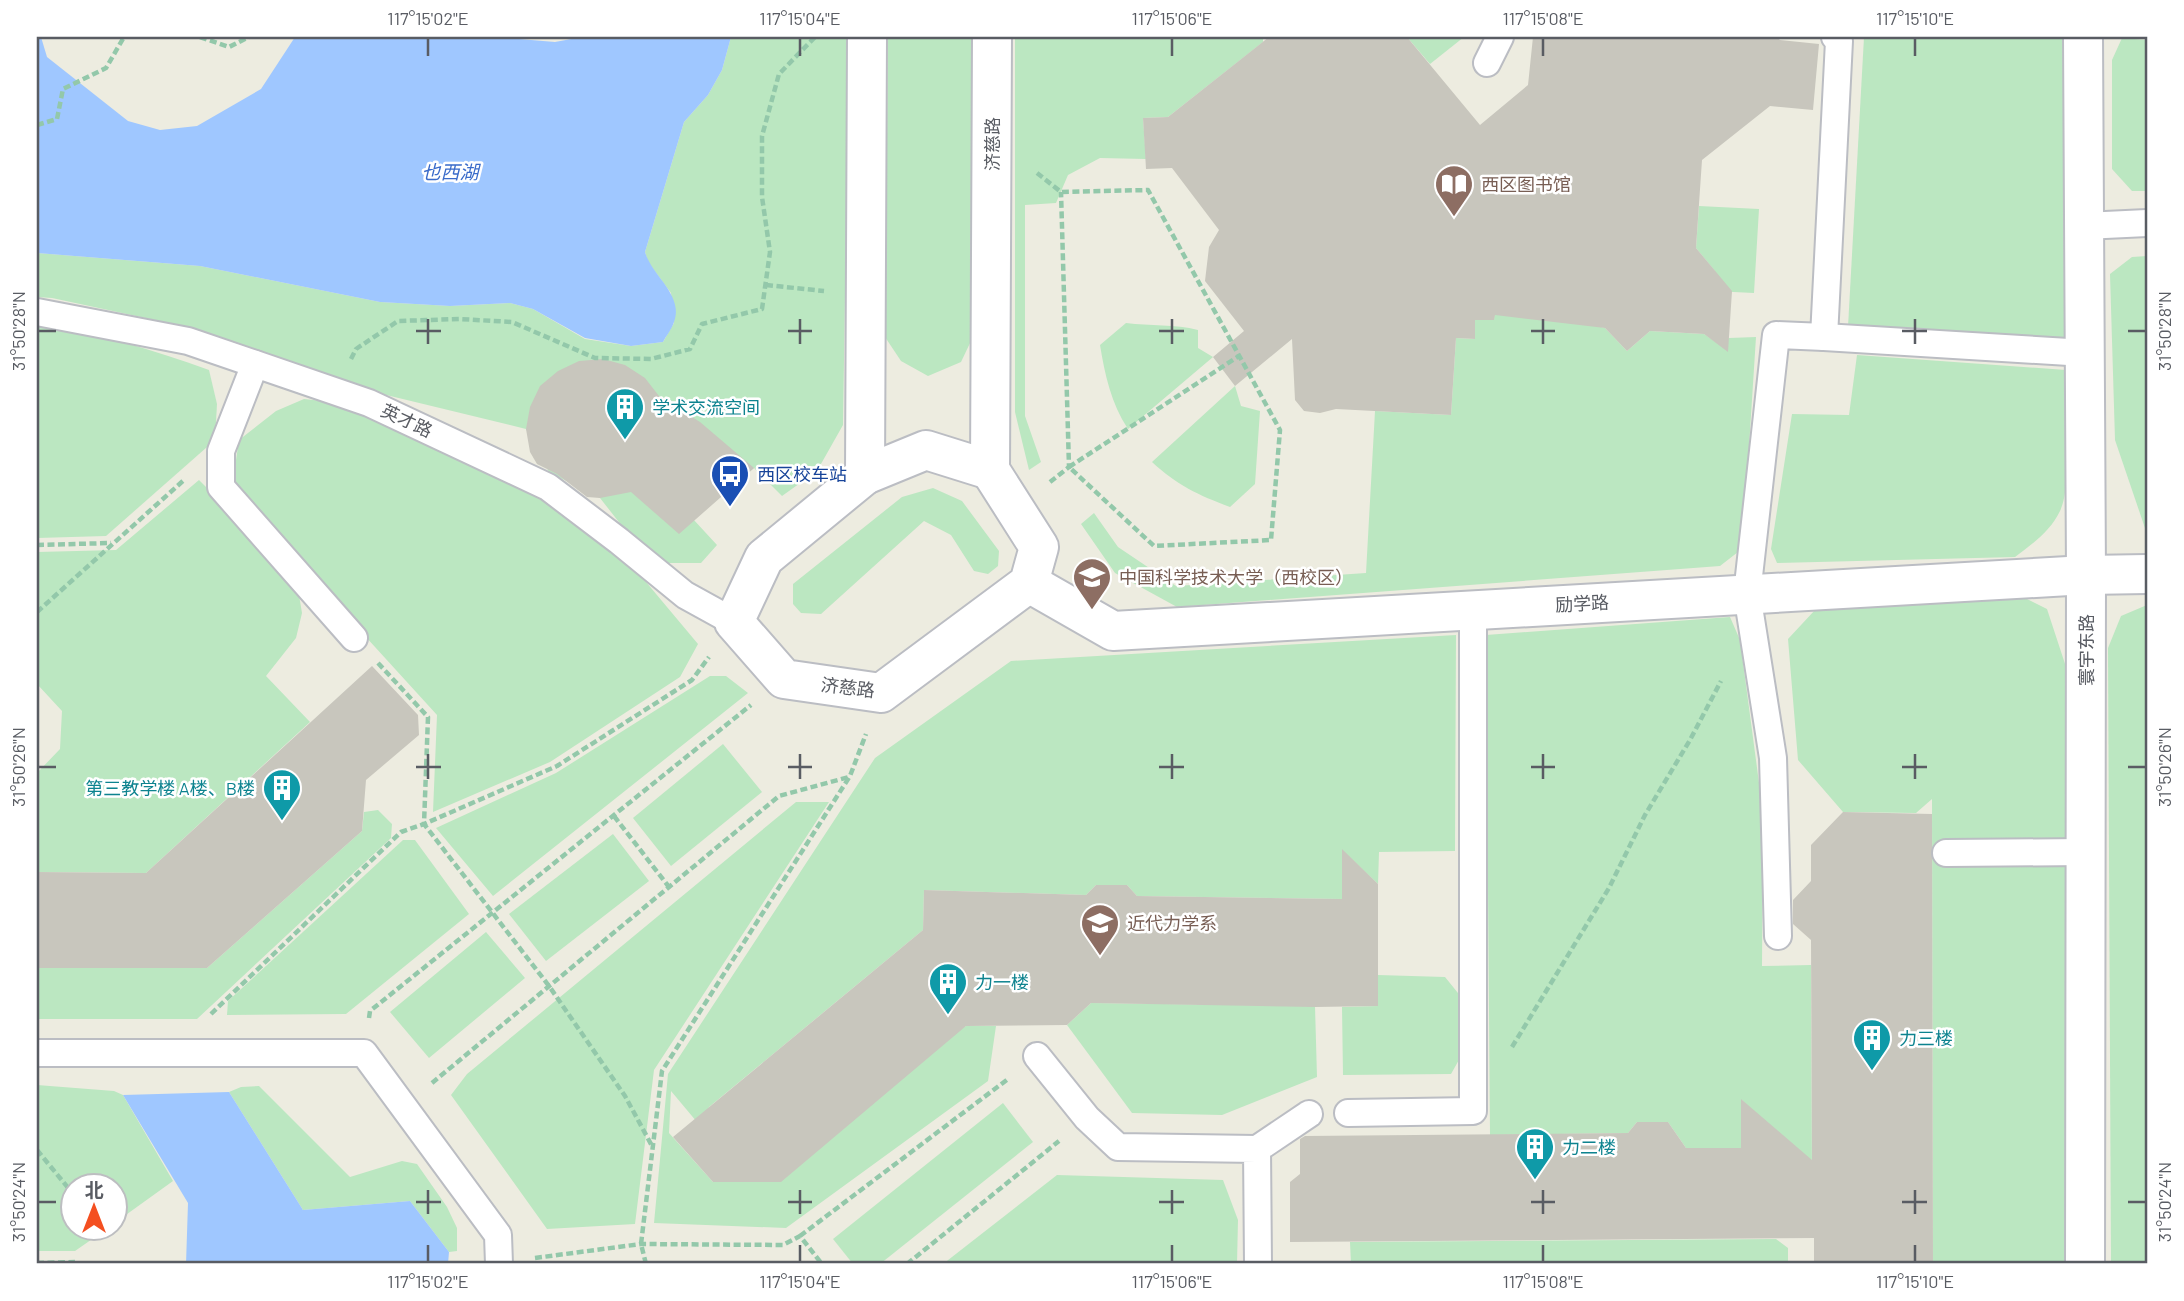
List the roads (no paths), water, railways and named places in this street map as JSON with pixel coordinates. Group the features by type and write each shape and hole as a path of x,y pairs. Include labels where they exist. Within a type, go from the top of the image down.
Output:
{"street":[{"path":"865,475 867,37"},
{"name":"济慈路","path":"990,470 992,37"},
{"name":"寰宇东路","path":"2084,37 2085,1264"},
{"path":"734,622 764,558 865,475 926,450 990,470 1039,547 1029,583"},
{"name":"励学路","path":"1029,583 1113,631 2086,575 2147,574"},
{"name":"济慈路","path":"734,622 785,678 881,693 1029,583"}],"lane":[{"path":"1487,63 1500,37"},
{"path":"1824,337 1839,41 1836,37"},
{"path":"2084,226 2147,223"},
{"name":"英才路","path":"37,312 188,341 369,403 548,486 685,596 734,622"},
{"path":"1778,936 1773,758 1747,594 1776,335 2085,353"},
{"path":"255,363 221,450 221,486 354,638"},
{"path":"1348,1113 1474,1111 1474,610"},
{"path":"1946,853 2086,852"},
{"path":"37,1053 364,1053 498,1235 499,1263"},
{"path":"1037,1056 1087,1118 1118,1147 1257,1149 1309,1114"},
{"path":"1257,1149 1258,1264"}],"water":[{"name":"也西湖","path":"37,37 41,37 47,57 128,121 160,130 197,126 261,89 295,37 514,37 555,42 582,37 731,37 722,70 708,95 684,122 645,252 675,303 673,325 663,342 631,346 585,338 533,309 510,303 450,306 380,302 200,266 37,253"},
{"path":"229,1092 303,1210 410,1201 449,1252 448,1264 186,1264 188,1203 123,1095"}],"place":[{"name":"西区图书馆","path":"1454,218"},
{"name":"学术交流空间","path":"625,441"},
{"name":"西区校车站","path":"730,508"},
{"name":"中国科学技术大学（西校区）","path":"1092,611"},
{"name":"第三教学楼 A楼、B楼","path":"282,822"},
{"name":"近代力学系","path":"1100,957"},
{"name":"力一楼","path":"948,1016"},
{"name":"力三楼","path":"1872,1072"},
{"name":"力二楼","path":"1535,1181"}]}
